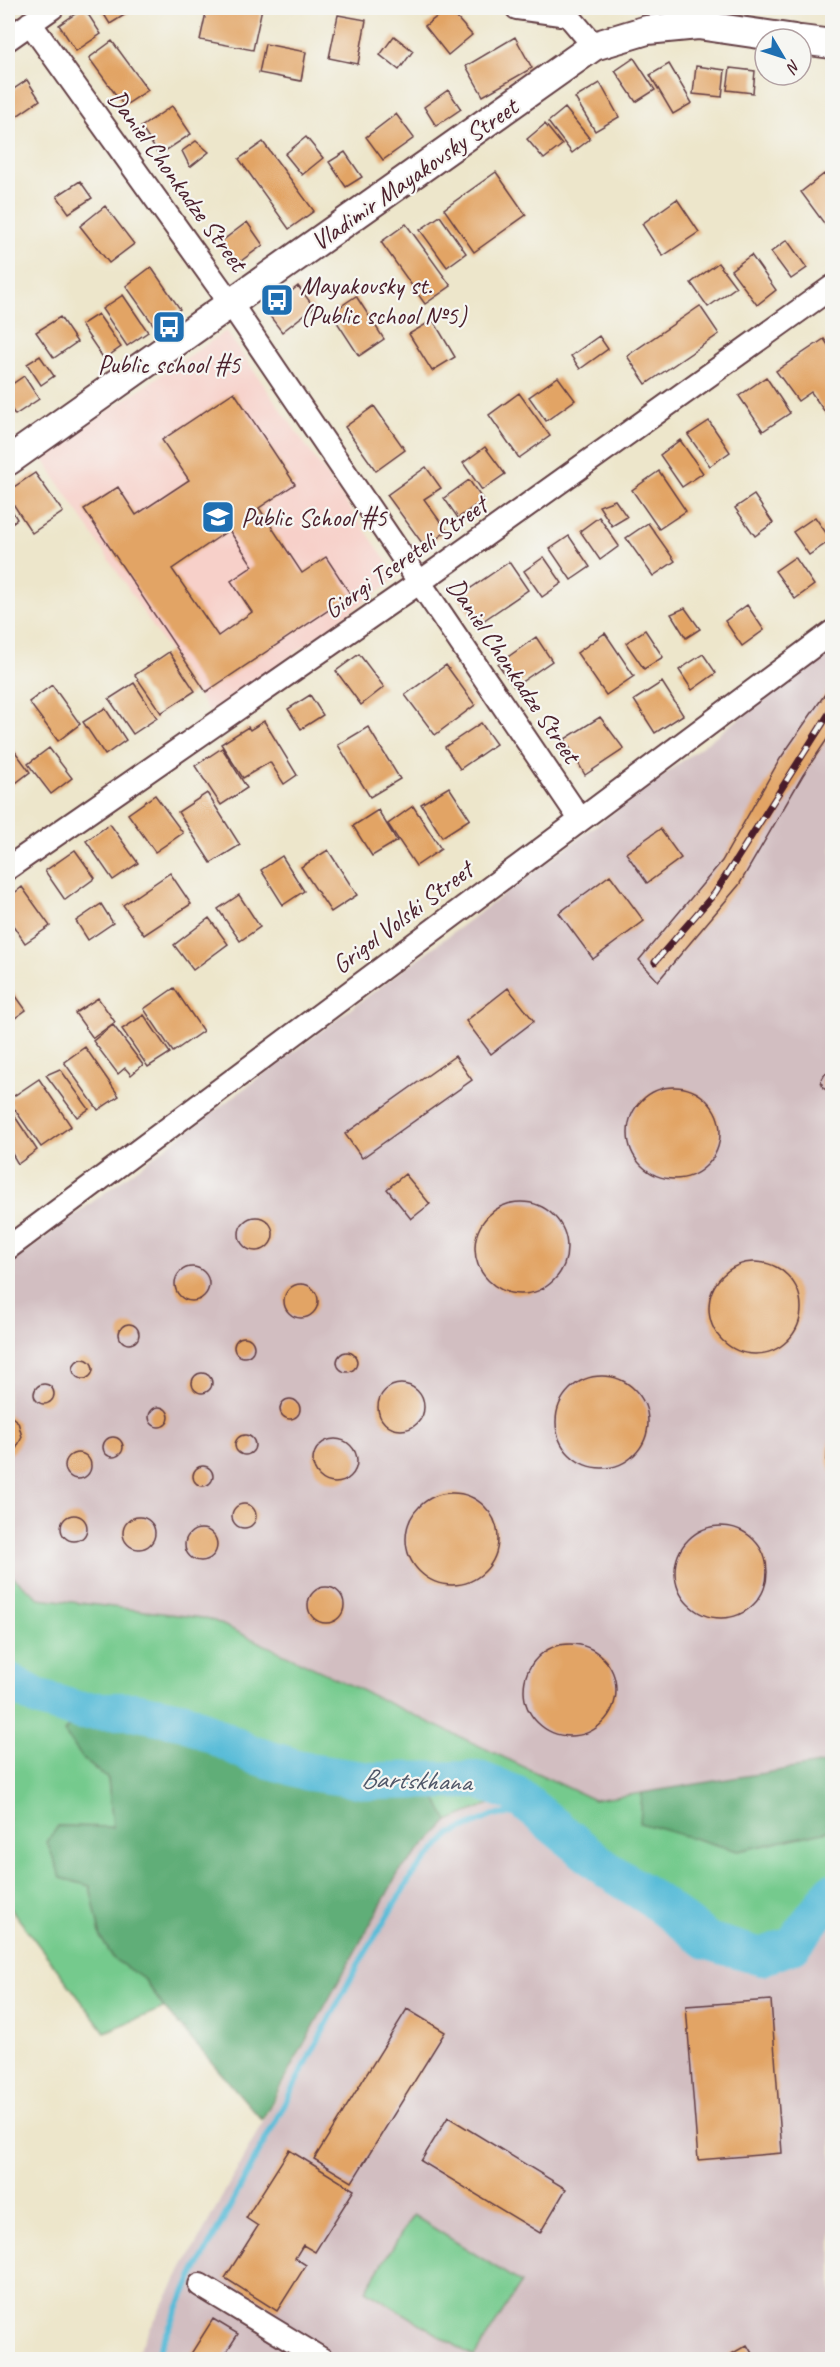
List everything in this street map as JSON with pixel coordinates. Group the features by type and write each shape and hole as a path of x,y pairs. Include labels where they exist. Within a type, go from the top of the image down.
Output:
{"main road":[{"name":"Vladimir Mayakovsky Street","path":"8,461 594,46 647,30 698,25 753,33"},
{"path":"813,42 832,44"}],"street":[{"path":"8,39 52,8"},
{"path":"517,8 565,11 594,46"},
{"name":"Daniel Chonkadze Street","path":"30,23 231,304 580,819"},
{"name":"Giorgi Tsereteli Street","path":"8,868 420,582 832,286"},
{"name":"Grigol Volski Street","path":"8,1248 832,632"},
{"path":"200,2285 323,2360"}],"shaded area":[{"name":"Public School #5","path":"226,331 398,577 211,715 41,456"},
{"path":"832,649 832,1762 595,1800 210,1619 39,1598 8,1573 8,1265"},
{"path":"515,1794 609,1871 654,1900 820,1906 832,1892 832,2359 133,2360 399,1872 448,1821"}],"green space":[{"path":"8,1573 39,1598 210,1619 594,1800 642,1793 641,1823 738,1851 832,1830 832,1892 793,1945 761,1957 708,1941 654,1900 609,1871 515,1794 448,1821 425,1779 371,1781 309,1772 251,1754 185,1721 84,1760 108,1779 113,1827 58,1826 61,1878 90,1886 101,1938 114,1959 145,1980 164,2008 105,2032 8,1905"},
{"path":"81,1711 133,1711 185,1721 251,1754 309,1772 371,1781 426,1779 448,1821 399,1872 262,2120 164,2008 145,1980 114,1959 101,1938 90,1886 61,1878 47,1842 58,1826 113,1827 108,1779 84,1760 64,1732"},
{"path":"832,1762 832,1830 738,1851 640,1823 642,1793"},
{"path":"413,2215 521,2283 474,2357 366,2290"}],"building":[{"path":"84,8 101,34 76,51 59,25"},
{"path":"100,8 129,8 131,11 110,24"},
{"path":"207,8 262,8 253,50 200,40"},
{"path":"448,8 472,35 448,55 425,26"},
{"path":"338,15 366,20 358,64 329,58"},
{"path":"394,36 413,51 399,70 380,55"},
{"path":"515,37 532,68 483,96 466,66"},
{"path":"112,41 148,90 124,106 89,58"},
{"path":"265,44 306,52 301,81 259,73"},
{"path":"634,58 655,90 636,102 615,71"},
{"path":"669,64 692,103 673,114 650,75"},
{"path":"696,66 725,70 722,97 693,94"},
{"path":"730,68 753,71 753,93 727,90"},
{"path":"27,80 40,100 8,122 8,93"},
{"path":"600,83 619,117 595,131 575,98"},
{"path":"448,90 461,109 436,126 424,107"},
{"path":"172,106 191,134 159,155 141,127"},
{"path":"565,108 590,139 572,153 548,122"},
{"path":"396,114 414,138 383,160 366,137"},
{"path":"545,124 562,145 544,159 527,139"},
{"path":"306,137 323,158 302,175 285,154"},
{"path":"196,141 209,152 190,167 182,151"},
{"path":"263,142 314,211 289,229 239,159"},
{"path":"345,152 362,177 346,187 329,162"},
{"path":"496,172 526,215 474,252 444,209"},
{"path":"824,174 832,185 832,234 801,192"},
{"path":"80,181 92,198 69,213 57,196"},
{"path":"677,199 699,232 663,256 642,224"},
{"path":"105,206 134,244 109,263 80,226"},
{"path":"440,216 466,253 447,267 420,230"},
{"path":"247,222 263,245 234,266 218,244"},
{"path":"406,224 451,286 425,304 381,242"},
{"path":"787,240 807,268 791,279 771,252"},
{"path":"751,255 776,290 757,305 731,270"},
{"path":"718,263 736,287 708,307 691,283"},
{"path":"151,267 180,309 155,327 126,286"},
{"path":"298,286 314,307 282,332 266,311"},
{"path":"123,295 148,332 127,346 102,309"},
{"path":"356,296 384,339 359,356 331,313"},
{"path":"700,306 719,334 646,384 627,356"},
{"path":"98,314 121,347 104,359 81,325"},
{"path":"60,317 77,342 54,358 36,332"},
{"path":"433,320 455,357 432,371 409,334"},
{"path":"599,336 608,349 580,369 571,356"},
{"path":"824,339 832,351 832,377 829,380 832,385 832,422 811,392 798,401 776,371"},
{"path":"40,356 54,376 41,385 27,364"},
{"path":"24,376 39,399 15,415 8,404 8,387"},
{"path":"558,377 575,400 546,421 529,397"},
{"path":"766,377 790,413 763,431 739,396"},
{"path":"234,392 295,484 259,508 302,573 326,557 351,595 206,692 84,509 118,487 136,515 189,480 162,440","holes":["229,530 253,566 231,581 252,612 218,636 172,569"]},
{"path":"519,393 550,436 519,458 489,415"},
{"path":"374,406 405,450 376,471 345,427"},
{"path":"709,421 730,452 710,466 688,435"},
{"path":"680,440 703,473 682,487 660,455"},
{"path":"485,447 505,474 482,490 463,463"},
{"path":"426,467 441,488 424,499 447,531 425,547 387,495"},
{"path":"659,471 686,511 659,529 632,490"},
{"path":"35,473 63,512 32,533 8,496 8,491"},
{"path":"469,480 483,500 458,518 444,498"},
{"path":"754,495 773,523 755,536 735,508"},
{"path":"615,500 627,517 612,526 599,506"},
{"path":"8,504 17,519 8,526"},
{"path":"599,517 619,546 600,560 580,531"},
{"path":"815,517 831,540 809,555 793,532"},
{"path":"648,523 675,561 653,576 626,538"},
{"path":"569,536 590,567 571,580 550,549"},
{"path":"544,557 562,583 542,597 524,571"},
{"path":"795,557 814,585 795,599 775,571"},
{"path":"509,562 528,590 477,625 458,597"},
{"path":"747,605 764,630 742,646 725,621"},
{"path":"685,608 700,629 686,638 671,614"},
{"path":"645,630 663,657 644,669 626,643"},
{"path":"605,633 634,676 606,695 577,653"},
{"path":"536,637 552,661 514,687 498,664"},
{"path":"169,652 195,691 161,713 135,675"},
{"path":"359,654 384,687 361,705 336,671"},
{"path":"703,654 716,673 692,690 679,670"},
{"path":"446,665 475,705 435,735 405,695"},
{"path":"662,682 683,715 655,733 634,700"},
{"path":"134,683 157,718 133,734 109,699"},
{"path":"832,684 832,732 803,775 739,885 658,981 639,960 722,861 780,759"},
{"path":"52,685 80,724 58,741 29,702"},
{"path":"310,695 323,715 301,729 288,709"},
{"path":"105,708 126,740 105,755 83,722"},
{"path":"600,717 624,749 585,775 565,739"},
{"path":"264,721 297,775 284,784 270,762 243,778 221,744 248,727 250,730"},
{"path":"481,723 496,744 460,769 445,747"},
{"path":"368,727 400,779 370,797 338,745"},
{"path":"8,742 30,772 8,789"},
{"path":"49,748 72,778 51,794 28,764"},
{"path":"222,748 247,788 221,805 195,766"},
{"path":"449,787 470,819 442,837 421,804"},
{"path":"207,793 240,845 211,863 178,812"},
{"path":"155,795 183,833 155,852 128,814"},
{"path":"413,806 441,849 416,866 388,824"},
{"path":"378,810 397,841 372,856 353,826"},
{"path":"110,824 138,863 113,880 86,841"},
{"path":"660,829 681,858 647,883 626,853"},
{"path":"75,850 95,878 65,900 45,871"},
{"path":"328,850 357,895 331,912 301,867"},
{"path":"282,856 304,891 283,905 261,870"},
{"path":"170,873 191,904 144,935 123,905"},
{"path":"610,875 644,921 593,959 559,913"},
{"path":"22,887 50,926 25,943 8,918 8,898"},
{"path":"239,895 260,927 240,941 218,909"},
{"path":"101,904 113,923 88,940 76,921"},
{"path":"209,918 228,944 193,970 174,945"},
{"path":"8,985 26,1010 8,1023"},
{"path":"174,988 203,1031 173,1052 144,1009"},
{"path":"508,988 534,1021 491,1054 466,1021"},
{"path":"98,998 115,1022 93,1038 75,1013"},
{"path":"144,1015 170,1053 148,1067 122,1029"},
{"path":"113,1025 143,1065 131,1075 125,1068 118,1074 93,1041"},
{"path":"85,1047 119,1096 98,1110 64,1062"},
{"path":"455,1056 472,1080 362,1158 345,1134"},
{"path":"60,1069 89,1109 77,1117 46,1075"},
{"path":"832,1072 832,1092 830,1092 823,1088 821,1081 825,1074"},
{"path":"39,1079 71,1126 41,1147 8,1100"},
{"path":"665,1087 683,1087 700,1094 713,1107 720,1124 720,1142 713,1159 700,1172 683,1179 665,1179 648,1172 635,1159 628,1142 628,1124 635,1107 648,1094"},
{"path":"8,1106 37,1150 18,1164 8,1147"},
{"path":"405,1174 430,1204 411,1219 387,1189"},
{"path":"512,1202 530,1202 547,1209 560,1222 567,1239 567,1257 560,1274 547,1287 530,1294 512,1294 495,1287 482,1274 475,1257 475,1239 482,1222 495,1209"},
{"path":"256,1217 268,1222 273,1234 268,1246 256,1251 244,1246 239,1234 244,1222"},
{"path":"746,1262 764,1262 781,1269 794,1282 801,1299 801,1317 794,1334 781,1347 764,1354 746,1354 729,1347 716,1334 709,1317 709,1299 716,1282 729,1269"},
{"path":"192,1267 204,1272 209,1284 204,1296 192,1301 180,1296 175,1284 180,1272"},
{"path":"301,1284 313,1289 318,1301 313,1313 301,1318 289,1313 284,1301 289,1289"},
{"path":"129,1324 136,1327 139,1334 136,1341 129,1344 122,1341 119,1334 122,1327"},
{"path":"244,1337 251,1340 254,1347 251,1354 244,1357 237,1354 234,1347 237,1340"},
{"path":"347,1352 354,1355 357,1362 354,1369 347,1372 340,1369 337,1362 340,1355"},
{"path":"83,1359 90,1362 93,1369 90,1376 83,1379 76,1376 73,1369 76,1362"},
{"path":"202,1373 209,1376 212,1383 209,1390 202,1393 195,1390 192,1383 195,1376"},
{"path":"593,1376 611,1376 628,1383 641,1396 648,1413 648,1431 641,1448 628,1461 611,1468 593,1468 576,1461 563,1448 556,1431 556,1413 563,1396 576,1383"},
{"path":"44,1384 51,1387 54,1394 51,1401 44,1404 37,1401 34,1394 37,1387"},
{"path":"401,1384 417,1391 424,1407 417,1423 401,1430 385,1423 378,1407 385,1391"},
{"path":"290,1399 297,1402 300,1409 297,1416 290,1419 283,1416 280,1409 283,1402"},
{"path":"159,1407 166,1410 169,1417 166,1424 159,1427 152,1424 149,1417 152,1410"},
{"path":"8,1414 18,1422 22,1437 15,1451 8,1456"},
{"path":"245,1435 252,1438 255,1445 252,1452 245,1455 238,1452 235,1445 238,1438"},
{"path":"832,1436 832,1476 827,1462 828,1444"},
{"path":"113,1437 120,1440 123,1447 120,1454 113,1457 106,1454 103,1447 106,1440"},
{"path":"335,1439 344,1440 351,1445 356,1452 356,1470 351,1477 344,1482 335,1483 326,1482 319,1477 314,1470 313,1461 314,1452 319,1445 326,1440"},
{"path":"78,1453 87,1457 91,1466 87,1475 78,1479 69,1475 65,1466 69,1457"},
{"path":"203,1466 210,1469 213,1476 210,1483 203,1486 196,1483 193,1476 196,1469"},
{"path":"443,1493 461,1493 478,1500 491,1513 498,1530 498,1548 491,1565 478,1578 461,1585 443,1585 426,1578 413,1565 406,1548 406,1530 413,1513 426,1500"},
{"path":"244,1504 253,1507 256,1516 253,1525 244,1528 235,1525 232,1516 235,1507"},
{"path":"74,1515 84,1518 87,1528 84,1538 74,1541 64,1538 61,1528 64,1518"},
{"path":"139,1517 150,1522 155,1533 150,1544 139,1549 128,1544 123,1533 128,1522"},
{"path":"712,1526 730,1526 747,1533 760,1546 767,1563 767,1581 760,1598 747,1611 730,1618 712,1618 695,1611 682,1598 675,1581 675,1563 682,1546 695,1533"},
{"path":"201,1529 212,1534 217,1545 212,1556 201,1561 190,1556 185,1545 190,1534"},
{"path":"326,1587 339,1592 344,1605 339,1618 326,1623 313,1618 308,1605 313,1592"},
{"path":"561,1644 579,1644 596,1651 609,1664 616,1681 616,1699 609,1716 596,1729 579,1736 561,1736 544,1729 531,1716 524,1699 524,1681 531,1664 544,1651"},
{"path":"771,2000 782,2153 698,2160 686,2006"},
{"path":"407,2009 445,2032 352,2182 314,2159"},
{"path":"448,2117 566,2189 540,2233 421,2161"},
{"path":"289,2150 354,2190 315,2252 303,2245 295,2258 306,2265 277,2311 225,2278 258,2226 246,2218"},
{"path":"832,2311 832,2324 827,2314"},
{"path":"213,2319 238,2334 221,2360 187,2360"},
{"path":"747,2345 756,2360 721,2360"}],"waterway":[{"name":"Bartskhana","path":"8,1681 40,1699 81,1711 133,1711 185,1721 251,1754 309,1772 371,1781 479,1780 515,1794 609,1871 654,1900 708,1941 761,1957 793,1945 832,1892"},
{"path":"155,2360 189,2284 358,1965 412,1875 451,1834 494,1815 527,1813 557,1830"}],"railway":[{"path":"655,962 715,893 832,709"}],"place":[{"name":"Mayakovsky st. (Public school №5)","path":"277,300"},
{"name":"Public school #5","path":"169,327"},
{"name":"Public School #5","path":"218,517"}]}
